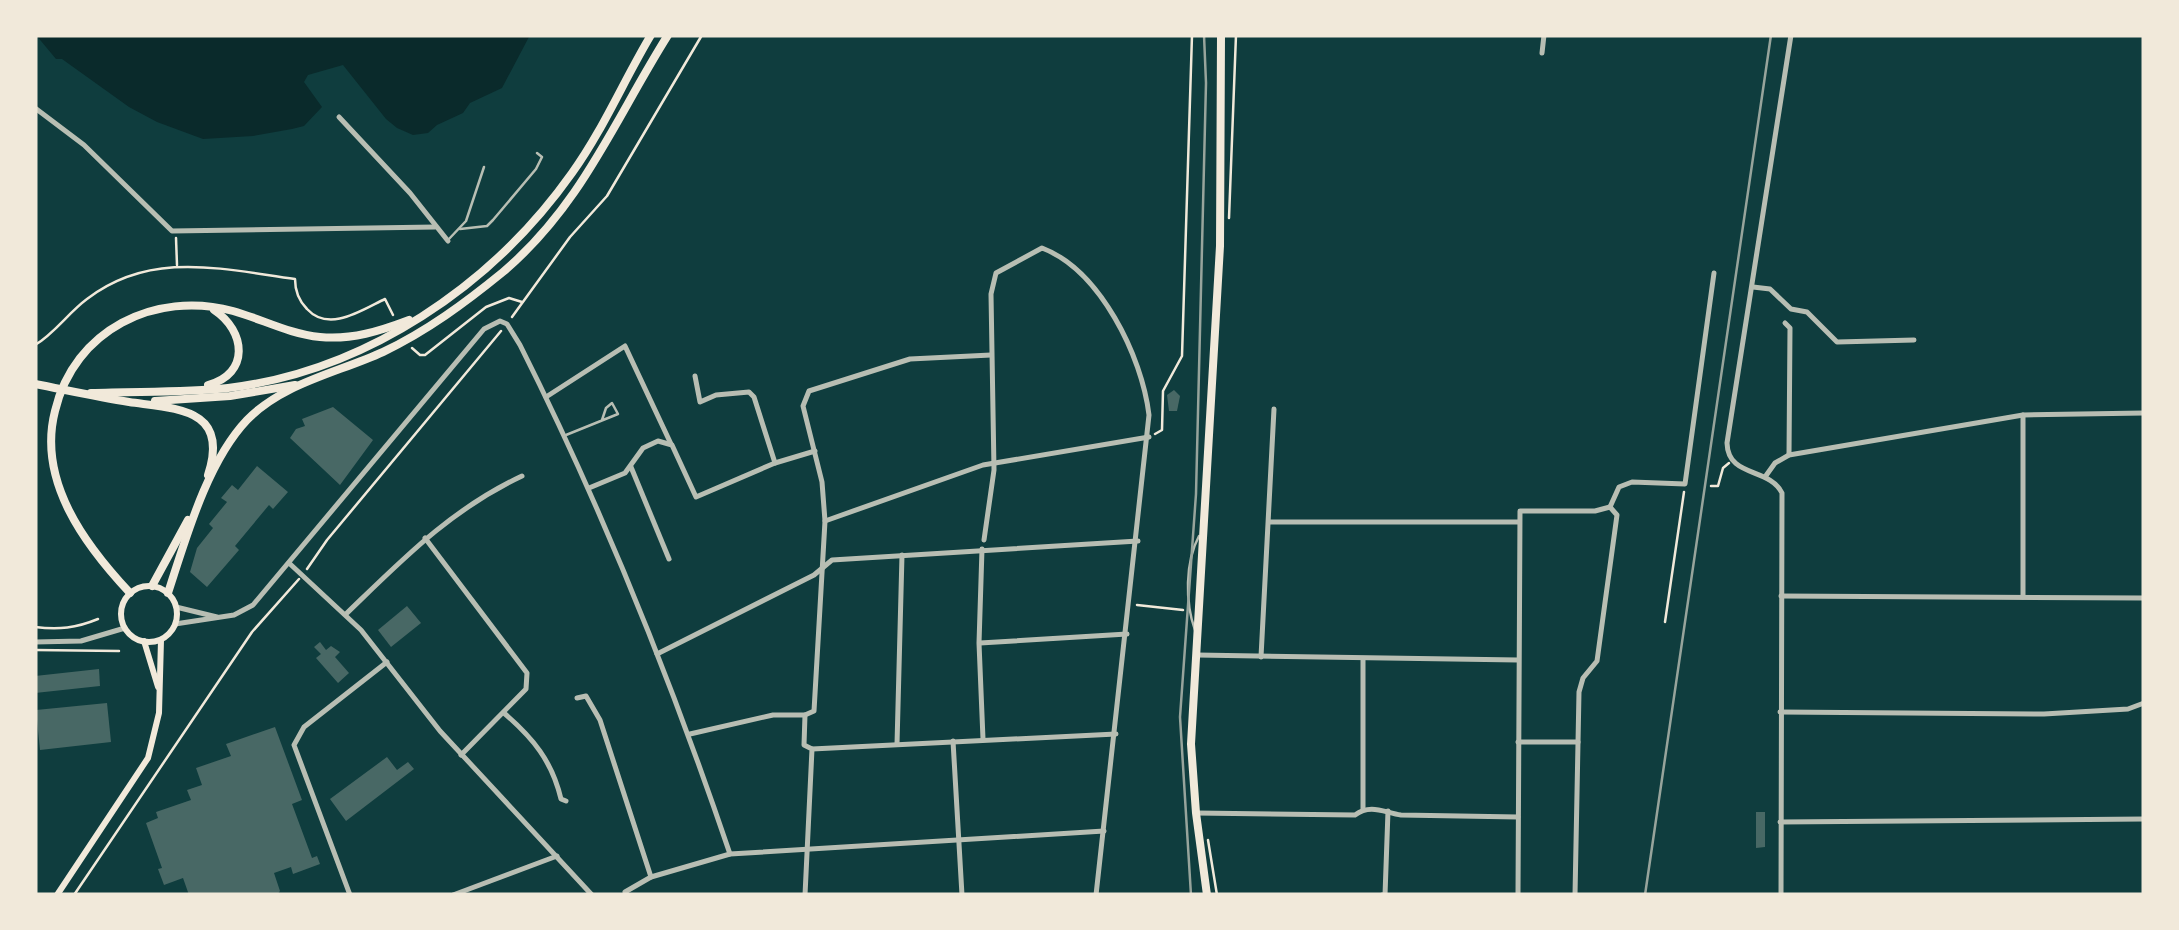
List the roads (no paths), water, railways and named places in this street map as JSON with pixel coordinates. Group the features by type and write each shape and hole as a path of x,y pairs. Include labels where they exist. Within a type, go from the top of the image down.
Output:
{"main road":[{"path":"91,393 227,388 290,376 361,349 439,306 492,264 542,213 581,160 651,35"},
{"path":"168,592 208,485 236,434 262,408 301,384 422,332 476,294 524,252 590,174 668,35"},
{"path":"1207,895 1191,744 1220,246 1221,35"},
{"path":"130,593 88,542 64,498 53,461 54,413 73,367 106,332 136,314 182,304 237,312 289,331 330,338 368,334 418,317"},
{"path":"181,391 216,384 237,362 235,329 210,308"},
{"path":"35,384 180,408 195,414 207,426 214,446 209,472 179,541 152,586"},
{"path":"145,402 230,396 301,384"},
{"path":"56,895 148,758 159,713 162,640 176,624 176,606 168,592 152,586 130,593 122,607 125,628 144,641 162,640"},
{"path":"144,641 158,688"}],"street":[{"path":"1542,53 1544,35"},
{"path":"1781,895 1782,492 1779,486 1731,460 1727,443 1791,35"},
{"path":"35,108 84,144 175,231 435,227"},
{"path":"339,117 410,193 448,241"},
{"path":"984,540 994,463 991,294 996,273 1036,248 1047,249 1076,270 1120,325 1146,390 1148,436 1138,540 1096,895"},
{"path":"1610,507 1619,486 1632,482 1685,484 1714,273"},
{"path":"1753,286 1770,289 1791,309 1806,312 1837,342 1914,340"},
{"path":"176,624 234,615 253,604 484,329 494,322 507,324 589,488 690,734 730,854"},
{"path":"1785,323 1790,328 1789,455"},
{"path":"546,397 624,346 696,497 816,450"},
{"path":"690,734 772,714 805,715 814,710 825,521 816,450 803,406 810,390 910,359 992,355"},
{"path":"696,376 700,402 732,392 750,392 754,396 775,463"},
{"path":"1262,657 1274,409"},
{"path":"1764,477 1775,463 1789,455 2023,415 2144,412"},
{"path":"2023,415 2023,598"},
{"path":"825,521 994,463 1148,436"},
{"path":"589,488 625,473 643,448 658,441 672,446"},
{"path":"630,466 669,559"},
{"path":"346,614 425,538 482,495 522,476"},
{"path":"1518,895 1520,511 1610,507"},
{"path":"1575,895 1579,692 1583,678 1597,661 1617,515 1610,507"},
{"path":"1269,522 1518,522"},
{"path":"425,538 527,673 526,689 462,756"},
{"path":"657,654 814,575 832,560 1138,540"},
{"path":"982,550 979,643 983,738"},
{"path":"897,744 902,554"},
{"path":"289,563 346,614 462,756 592,895"},
{"path":"1781,596 2144,598"},
{"path":"176,606 220,618"},
{"path":"35,646 81,641 125,628"},
{"path":"979,643 1127,634"},
{"path":"1197,655 1518,660"},
{"path":"1362,810 1364,659"},
{"path":"350,895 296,754 296,736 387,662"},
{"path":"577,698 586,696 600,720 651,878"},
{"path":"1780,712 2044,714 2128,709 2144,703"},
{"path":"504,714 545,755 555,774 560,798 566,801"},
{"path":"805,715 804,745 812,749 1116,734"},
{"path":"953,741 962,895"},
{"path":"1518,742 1578,742"},
{"path":"804,895 812,749"},
{"path":"1196,813 1354,815 1362,810 1388,810 1402,815 1518,817"},
{"path":"1383,895 1388,810"},
{"path":"1780,822 2144,819"},
{"path":"625,892 651,878 730,854 1104,831"},
{"path":"454,895 557,856"}],"lane":[{"path":"460,230 487,226 536,169 542,157 537,153"},
{"path":"448,241 460,230 470,211 484,167"},
{"path":"564,435 602,420"},
{"path":"1198,641 1188,610 1192,552 1206,524"}],"water":[{"path":"36,35 530,35 502,88 470,103 463,113 428,133 413,135 397,128 343,65 308,75 304,82 322,107 304,126 253,136 203,139 129,107 62,59 56,59"}],"tram line":[{"path":"1191,895 1180,717 1196,494 1204,35"}],"railway":[{"path":"1645,895 1771,35"}]}
